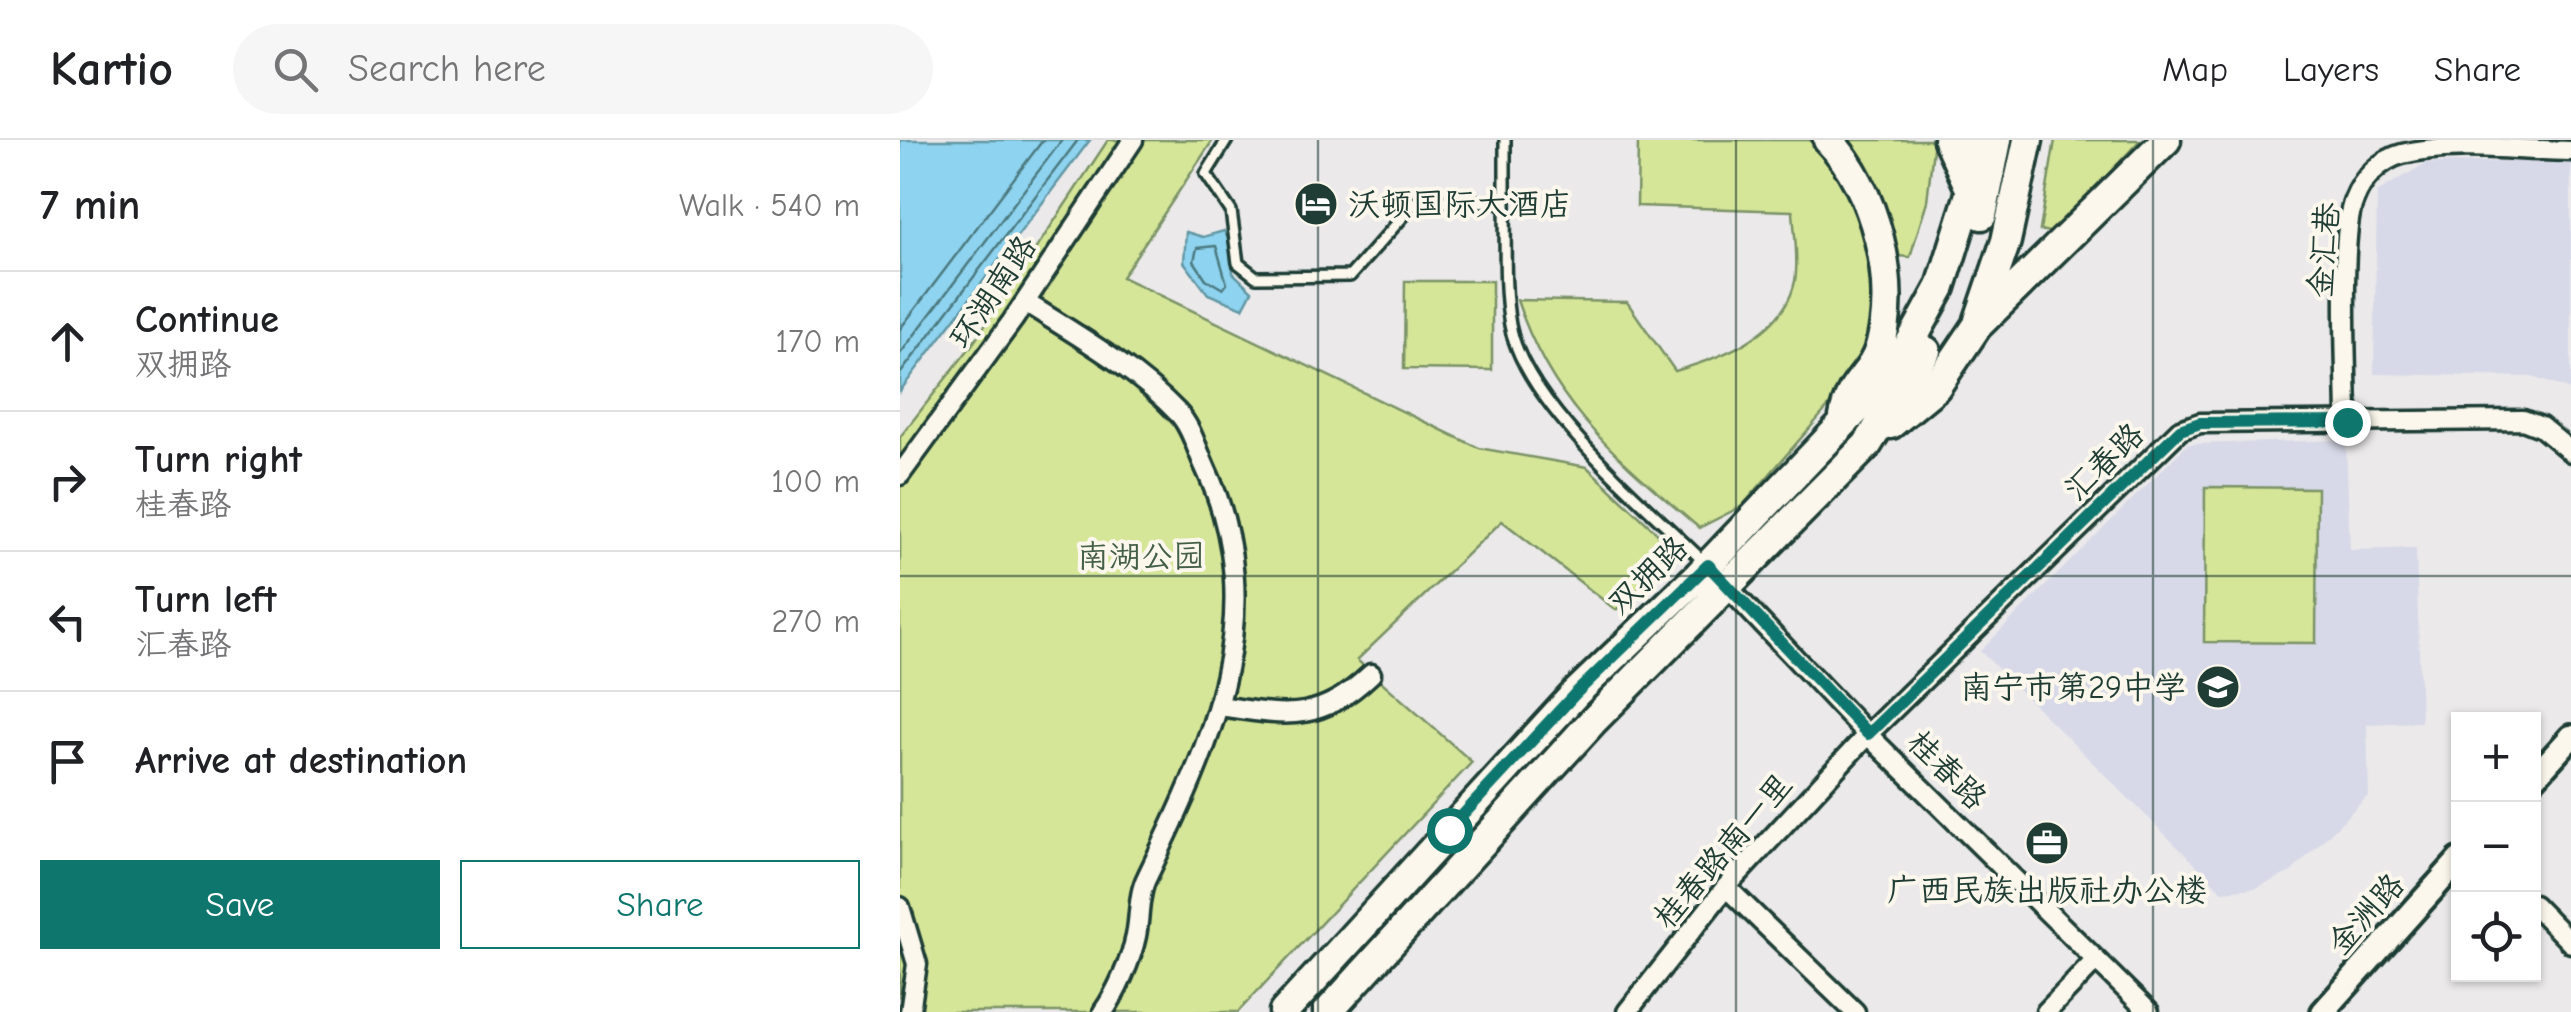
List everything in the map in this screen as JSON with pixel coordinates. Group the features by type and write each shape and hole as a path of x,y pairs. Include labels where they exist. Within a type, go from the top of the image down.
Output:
{"main road":[{"path":"1828,140 1846,159 1872,221 1888,298 1878,353 1848,393 1843,425"},
{"path":"1948,140 1971,191"},
{"name":"双拥路","path":"1284,1012 1575,694 1708,565 1897,367 1941,288 1971,191 1973,140"},
{"name":"双拥路","path":"1328,1012 1592,722 1867,445 1913,376 1956,294 1988,193 1997,140"},
{"path":"1977,326 2006,242 2028,140"},
{"path":"1867,445 1936,387 1977,326 2166,140"},
{"path":"2541,770 2571,737"},
{"name":"金洲路","path":"2322,1012 2451,868"}],"street":[{"name":"环湖南路","path":"900,475 1025,302 1133,140"},
{"name":"金汇巷","path":"2347,422 2348,236 2352,203 2364,180 2399,155 2425,150 2571,151"},
{"path":"1025,302 1108,354 1181,415 1225,509 1232,558 1236,626 1220,706 1198,772 1144,882 1136,939 1103,1012"},
{"name":"汇春路","path":"1868,734 2180,430 2200,423 2523,420 2541,427 2571,452"},
{"name":"桂春路","path":"1708,565 1868,734 2149,1012"},
{"path":"1220,706 1274,716 1305,714 1334,704 1371,674"},
{"name":"桂春路南一里","path":"1627,1012 1726,886 1868,734"},
{"path":"1726,886 1855,1012"},
{"path":"900,907 917,964 910,1012"},
{"path":"2541,912 2571,943"},
{"path":"2046,1012 2095,961"}],"lane":[{"path":"1227,140 1206,174 1231,211 1238,262 1256,276 1350,276 1417,202 1505,202"},
{"path":"1505,140 1510,325 1522,362 1584,446 1708,565"}],"shaded area":[{"path":"2571,160 2571,390 2532,377 2374,374 2377,192 2426,163"},
{"name":"南宁市第29中学","path":"2346,440 2350,550 2416,548 2421,722 2367,724 2369,795 2291,872 2256,888 2222,891 1980,651 2188,444"}],"green space":[{"name":"南湖公园","path":"1108,140 1213,140 1122,277 1479,448 1587,467 1657,533 1667,563 1616,610 1502,521 1357,660 1472,762 1238,1012 900,1012 900,437 972,345"},
{"path":"1638,140 1810,140 1837,167 1861,223 1878,298 1855,376 1742,506 1699,528 1615,453 1569,401 1532,338 1517,300 1627,302 1675,371 1730,351 1764,330 1778,316 1795,281 1793,211 1637,206"},
{"path":"1844,140 1934,140 1927,201 1910,257 1897,256 1884,206"},
{"path":"2055,140 2140,140 2053,233 2040,230"},
{"path":"1405,281 1492,281 1492,370 1404,369"},
{"path":"2205,487 2317,488 2316,643 2204,642"}],"water":[{"path":"900,140 1090,140 900,391"},
{"path":"1224,231 1231,244 1233,273 1252,291 1243,308 1208,294 1184,262 1186,232 1203,237"}],"place":[{"name":"沃顿国际大酒店","path":"1316,204"},
{"name":"南宁市第29中学","path":"2218,687"},
{"name":"广西民族出版社办公楼","path":"2047,843"}],"route":[{"path":"1449,830 1575,694 1708,565 1868,734 2180,430 2200,423 2347,422"}]}
